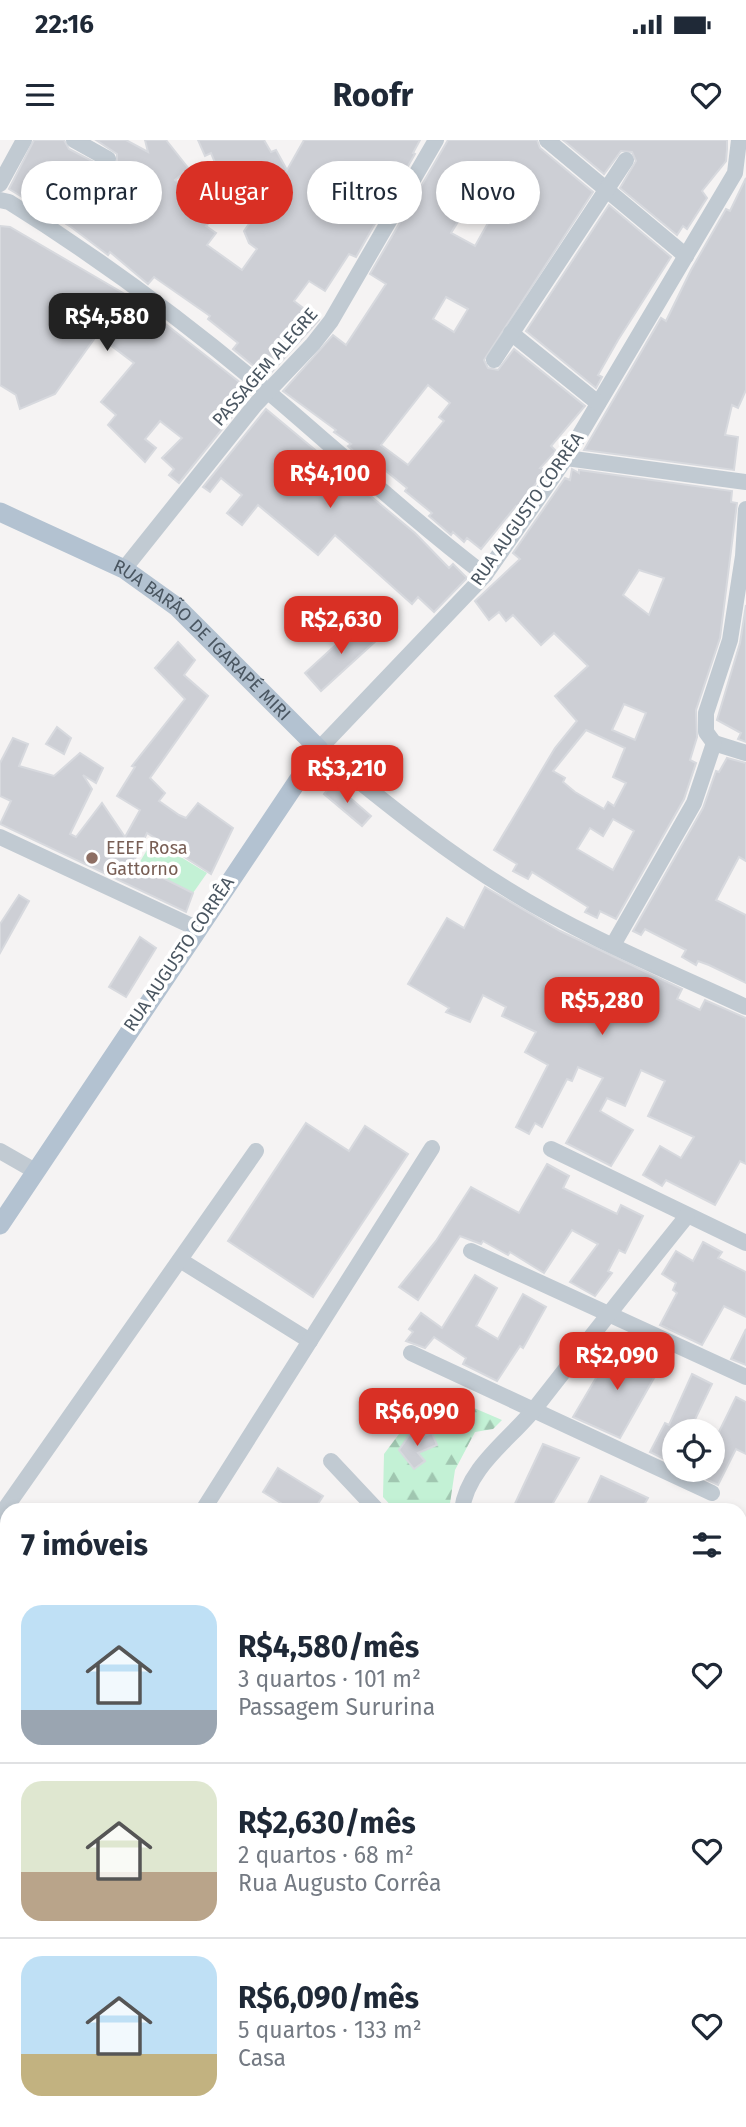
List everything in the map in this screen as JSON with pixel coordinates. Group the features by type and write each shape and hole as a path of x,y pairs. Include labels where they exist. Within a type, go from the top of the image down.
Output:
{"main road":[{"name":"RUA BARÃO DE IGARAPÉ MIRI","path":"0,512 124,569 186,615 319,748"},
{"name":"RUA AUGUSTO CORRÊA","path":"0,1225 196,928 319,748"}],"street":[{"path":"0,184 24,140"},
{"path":"74,140 108,159"},
{"name":"PASSAGEM ALEGRE","path":"124,569 267,390 313,344 331,321 436,140"},
{"path":"547,140 605,191 687,256"},
{"name":"RUA AUGUSTO CORRÊA","path":"319,748 485,575 566,458 735,173 739,140"},
{"path":"494,360 626,160"},
{"path":"0,200 14,205 100,260 267,390 374,485 485,575"},
{"path":"511,333 598,403"},
{"path":"566,458 746,482"},
{"path":"746,509 743,556 730,640 706,713 706,732 714,743 746,753"},
{"path":"613,945 694,803 714,743"},
{"name":"RUA BARÃO DE IGARAPÉ MIRI","path":"319,748 427,835 482,873 562,920 746,1007"},
{"path":"0,836 196,928"},
{"path":"207,1503 432,1148"},
{"path":"551,1149 746,1243"},
{"path":"0,1151 34,1171"},
{"path":"9,1503 256,1151"},
{"path":"463,1503 478,1473 501,1443 534,1410 687,1216"},
{"path":"471,1251 746,1377"},
{"path":"180,1260 310,1341"},
{"path":"411,1353 712,1493"},
{"path":"331,1461 370,1503"}],"green space":[{"path":"153,840 207,873 193,893 138,865"},
{"path":"432,1390 502,1420 493,1429 475,1432 455,1470 450,1503 389,1503 383,1497 384,1454"}],"building":[{"path":"34,140 64,140 69,149 92,161 23,161"},
{"path":"96,140 126,140 148,152 145,140 166,140 183,161 176,161 176,224 208,224 206,226 216,233 207,245 242,270 257,249 249,243 244,231 249,224 293,224 292,161 304,140 420,140 411,161 307,161 307,224 375,224 356,257 349,254 325,291 309,281 294,301 319,320 267,377 233,349 238,343 208,319 210,316 154,277 148,284 110,252 108,255 66,224 162,224 162,161 117,161 117,154"},
{"path":"198,140 264,140 271,152 276,150 282,161 214,161 211,153 205,156"},
{"path":"448,140 537,140 540,148 593,192 484,360 488,368 498,370 514,349 585,406 551,446 556,451 540,468 545,470 519,508 516,506 481,549 467,538 464,542 453,532 451,535 429,516 432,513 405,491 407,488 381,467 378,471 368,464 348,446 351,444 334,432 336,430 283,391 333,335 346,345 386,284 370,274 399,224 422,224 422,185","holes":["446,297 468,309 454,332 433,319","428,385 450,403 439,417 444,421 408,465 381,445"]},
{"path":"563,140 727,140 726,161 702,191 707,198 687,229 683,226 677,235 620,188 636,161 632,152 621,151 604,174"},
{"path":"21,165 21,196 9,189"},
{"path":"746,178 746,390 738,408 732,405 725,435 738,437 734,470 584,450 661,318 666,321 691,270 726,209 730,211"},
{"path":"609,205 671,257 618,340 598,375 602,377 596,388 526,331"},
{"path":"0,226 10,227 135,300 252,392 179,483 169,475 174,469 162,458 182,438 160,421 145,439 156,448 145,462 108,425 116,415 101,402 134,363 97,335 55,394 20,409 16,395 0,385"},
{"path":"266,409 415,533 449,568 453,564 467,578 434,612 418,597 412,604 335,535 318,555 258,505 242,525 227,513 242,495 221,478 210,492 203,487"},
{"path":"572,469 579,473 579,470 732,491 731,502 737,503 720,638 696,710 697,737 690,760 696,763 684,799 616,919 600,911 597,918 585,912 588,907 532,872 528,879 513,871 517,864 494,850 555,748 577,721 555,696 588,666 554,633 541,645 513,615 506,621 499,612 489,620 475,601 520,559 513,553 565,478 570,480","holes":["639,570 664,578 649,615 623,595","624,704 646,713 635,740 612,730","586,730 625,748 613,777 626,783 614,806 608,802 604,809 575,792 563,782 565,778 553,771","613,819 634,831 613,870 577,849 590,828 603,836"]},
{"path":"746,605 746,742 738,739 741,733 717,720 740,643"},
{"path":"361,622 377,640 321,691 305,673"},
{"path":"178,642 195,660 184,675 208,696 150,778 165,793 159,801 179,815 186,818 198,803 233,828 211,874 147,833 133,863 193,893 186,912 0,824 11,801 0,796 0,763 13,738 28,744 19,766 54,776 80,753 103,768 96,783 83,775 92,789 70,834 76,837 102,803 125,837 140,810 117,796 135,767 132,766 185,699 155,668"},
{"path":"57,727 71,738 64,754 46,744"},
{"path":"727,758 746,763 746,861 739,857 716,900 746,915 746,983 698,961 696,965 682,957 686,950 645,929 641,935 633,931 703,808 716,771 719,772"},
{"path":"333,783 371,816 362,826 324,794"},
{"path":"485,887 560,931 682,989 677,999 700,1010 705,1000 746,1018 746,1164 740,1161 715,1205 666,1180 662,1186 643,1175 660,1146 681,1158 694,1137 648,1116 665,1081 641,1070 625,1106 607,1098 600,1111 633,1130 611,1166 566,1143 603,1078 578,1067 572,1081 567,1079 542,1127 535,1123 529,1134 516,1127 548,1065 525,1052 536,1032 502,1016 506,1007 483,995 470,1022 446,1012 449,1008 408,984 447,918 464,928"},
{"path":"19,895 29,901 0,953 0,924"},
{"path":"140,937 156,948 126,997 109,987"},
{"path":"306,1123 349,1151 365,1126 408,1154 313,1297 228,1241"},
{"path":"547,1164 569,1176 563,1188 617,1214 621,1205 643,1216 625,1253 619,1250 608,1271 612,1273 595,1296 570,1282 598,1244 572,1230 544,1273 510,1252 508,1255 483,1241 481,1244 460,1236 418,1300 399,1287 436,1241 471,1187 519,1213"},
{"path":"703,1242 722,1252 718,1258 746,1272 746,1317 724,1306 702,1345 660,1325 677,1293 673,1290 676,1283 662,1274 676,1251 693,1261"},
{"path":"475,1275 497,1288 476,1326 498,1339 523,1294 546,1307 523,1348 520,1346 497,1381 463,1364 466,1358 434,1337 425,1348 406,1341 413,1332 409,1329 421,1313 442,1328"},
{"path":"746,1329 746,1365 731,1359"},
{"path":"616,1344 659,1369 620,1438 573,1417"},
{"path":"692,1374 712,1384 695,1419 672,1419"},
{"path":"736,1397 746,1402 746,1454 736,1449 725,1471 725,1419"},
{"path":"662,1429 662,1458 650,1452"},
{"path":"412,1431 422,1437 432,1433 437,1445 418,1453 425,1461 414,1469 399,1450"},
{"path":"543,1444 579,1458 553,1503 515,1503"},
{"path":"278,1468 323,1496 318,1503 281,1503 263,1492"},
{"path":"601,1476 648,1498 645,1503 588,1503"}],"place":[{"name":"EEEF Rosa Gattorno","path":"92,858"}]}
